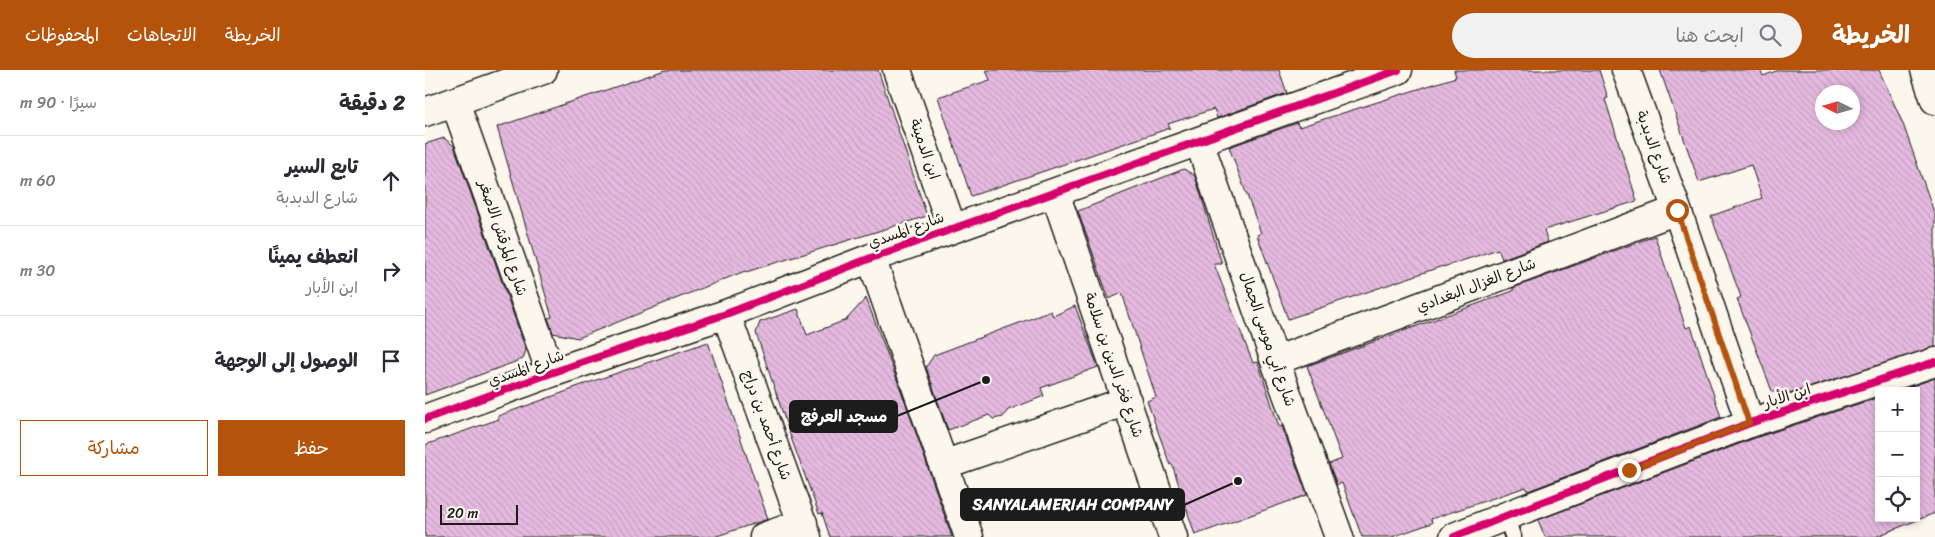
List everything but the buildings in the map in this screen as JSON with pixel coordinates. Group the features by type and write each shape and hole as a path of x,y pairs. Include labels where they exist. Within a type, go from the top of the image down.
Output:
{"street":[{"path":"425,112 543,70"},
{"name":"ابن الدمينة","path":"897,70 953,228"},
{"name":"شارع المسدي","path":"425,419 551,373 725,314 953,228 1398,70"},
{"name":"شارع الدبدبة","path":"1626,70 1677,210 1749,423"},
{"path":"1925,70 1935,100"},
{"name":"شارع المرقش الاصغر","path":"455,102 551,373"},
{"name":"شارع أبي موسى الجمال","path":"1199,141 1275,361 1339,537"},
{"name":"شارع فخر الدين بن سلامة","path":"1055,193 1173,537"},
{"name":"شارع الغزال البغدادي","path":"1275,361 1677,210"},
{"path":"871,258 969,537"},
{"name":"شارع أحمد بن دراج","path":"725,314 805,530"},
{"name":"ابن الأبار","path":"1454,537 1509,526 1749,423 1935,362"},
{"path":"943,465 1127,401"},
{"path":"764,537 805,530"}],"cycle path":[{"path":"425,419 551,373 726,314 871,258 1398,70"},
{"path":"1454,537 1750,423 1935,362"}],"place":[{"name":"مسجد العرفج","path":"986,380"},
{"name":"SANYALAMERIAH COMPANY","path":"1238,481"}],"route":[{"path":"1629,470 1749,423 1677,210"}]}
